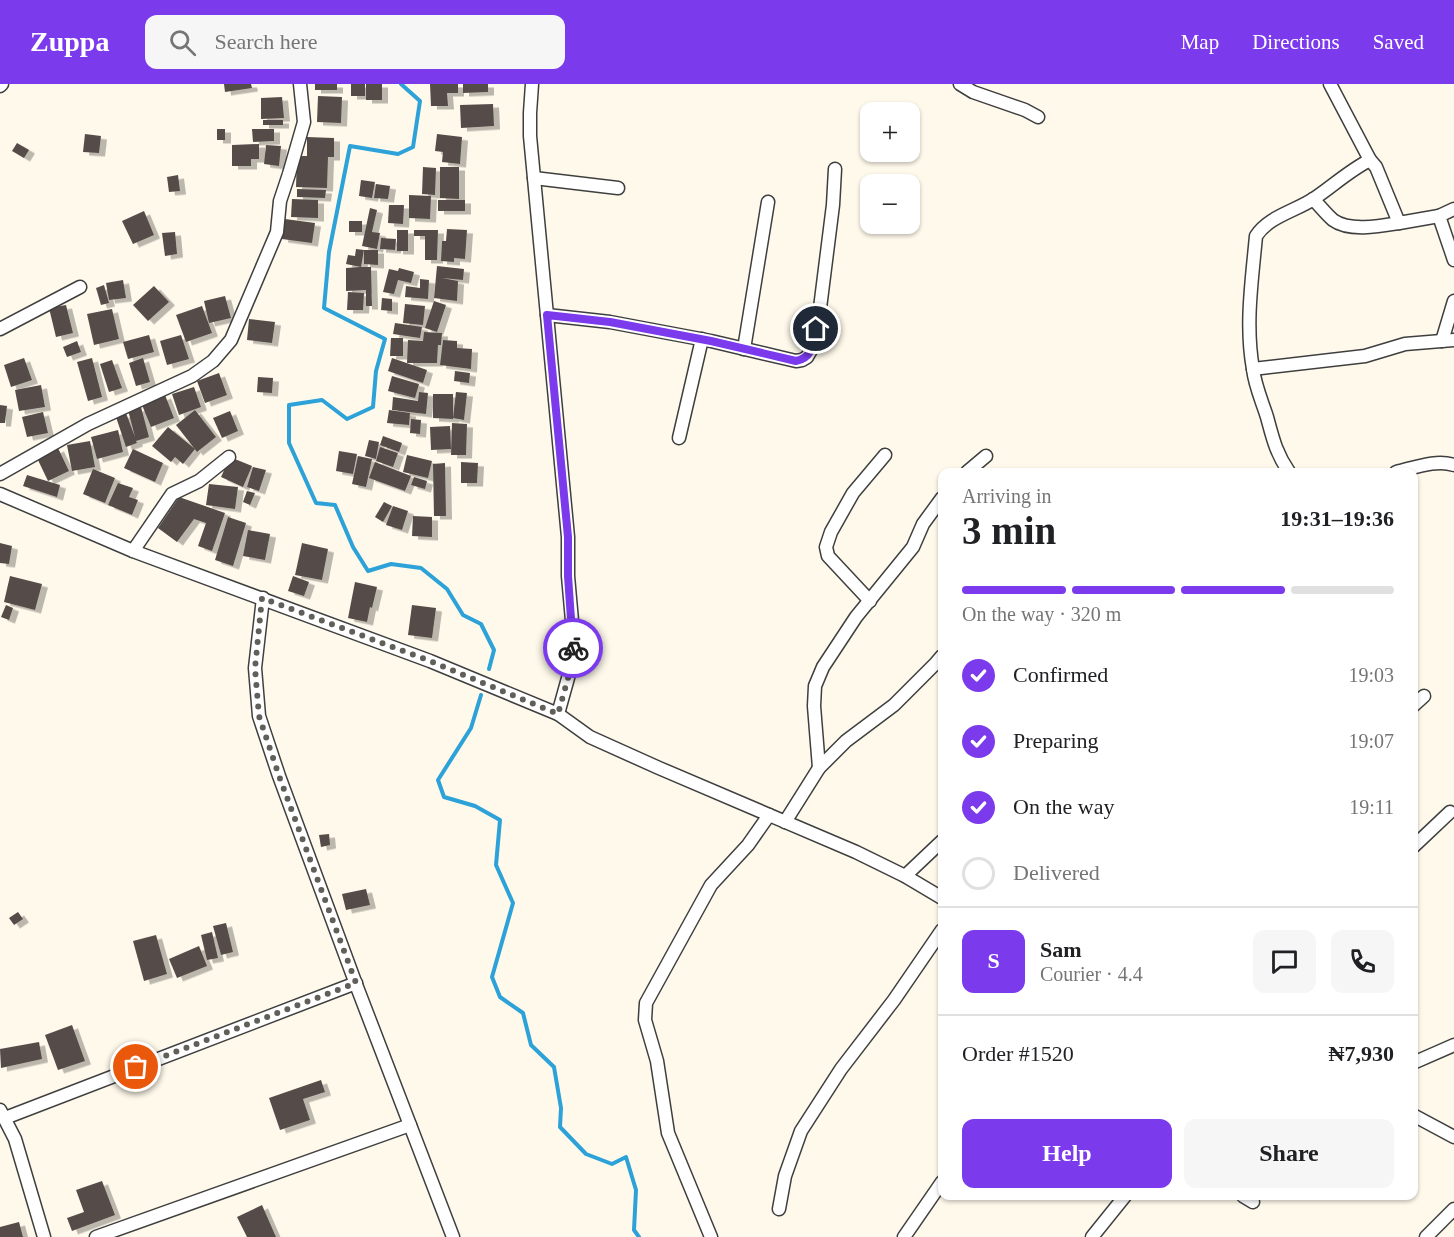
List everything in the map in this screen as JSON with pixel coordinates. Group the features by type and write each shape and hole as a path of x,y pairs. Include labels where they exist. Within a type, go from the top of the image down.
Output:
{"street":[{"path":"0,474 88,424 192,376 213,361 231,340 277,232 280,201 304,122 300,84"},
{"path":"532,84 530,136 568,537 568,576 574,644 573,660 558,714"},
{"path":"960,84 973,92 1025,110 1038,117"},
{"path":"1330,84 1370,160 1376,167 1399,223"},
{"path":"1286,468 1273,442 1252,369 1249,336 1250,296 1256,236 1260,229 1270,221 1313,199 1355,168 1370,160"},
{"path":"547,315 610,322 702,339 796,361 802,360 811,350 820,308 833,205 835,169"},
{"path":"534,178 618,188"},
{"path":"1313,199 1335,221 1364,228 1439,216 1454,209"},
{"path":"744,349 768,202"},
{"path":"1439,216 1454,260"},
{"path":"0,329 80,286"},
{"path":"1252,369 1365,356 1405,344 1448,341 1454,301"},
{"path":"679,438 702,339"},
{"path":"870,601 828,556 826,547 831,532 853,493 885,456"},
{"path":"972,468 986,456"},
{"path":"133,550 172,494 199,481 229,458"},
{"path":"1414,468 1436,463 1454,465"},
{"path":"0,494 133,550 430,661 558,714 590,736 670,773 856,852 938,896"},
{"path":"819,768 814,706 815,686 823,667 856,617 913,547 923,524 938,503"},
{"path":"262,598 255,668 259,716 356,983 453,1237"},
{"path":"785,822 819,768 846,741 894,705 938,661"},
{"path":"1418,701 1424,696"},
{"path":"1418,842 1450,812"},
{"path":"711,1237 668,1133 657,1060 645,1020 646,1004 711,885 748,845 769,815"},
{"path":"904,876 938,845"},
{"path":"779,1209 785,1176 801,1131 841,1069 894,1000 938,936"},
{"path":"44,1237 15,1139 2,1114 356,983"},
{"path":"1418,1061 1454,1045"},
{"path":"1418,1118 1454,1137"},
{"path":"96,1237 410,1125"},
{"path":"904,1237 938,1188"},
{"path":"1092,1237 1122,1200"},
{"path":"1426,1237 1454,1209"}],"building":[{"path":"224,84 251,84 252,88 225,92"},
{"path":"315,84 337,84 337,90 315,90"},
{"path":"351,84 365,84 365,96 351,96"},
{"path":"366,84 382,84 382,100 366,100"},
{"path":"430,84 458,84 458,93 447,93 448,106 431,106"},
{"path":"463,84 488,84 488,92 463,93"},
{"path":"318,96 342,97 341,123 317,122"},
{"path":"282,97 284,118 261,119 261,98"},
{"path":"493,104 494,126 461,128 460,105"},
{"path":"263,120 283,120 283,125 263,125"},
{"path":"217,129 225,129 225,140 217,140"},
{"path":"252,129 274,129 274,141 253,142"},
{"path":"85,134 101,136 99,153 83,152"},
{"path":"437,134 462,137 460,164 442,162 443,152 435,151"},
{"path":"307,137 334,138 334,157 328,157 327,188 296,187 297,156 307,156"},
{"path":"17,143 29,150 24,158 12,151"},
{"path":"259,144 259,159 251,159 251,166 232,166 232,145"},
{"path":"266,145 281,146 279,166 264,164"},
{"path":"423,167 436,168 435,195 422,194"},
{"path":"440,167 459,167 459,199 440,198"},
{"path":"178,175 180,191 169,192 167,177"},
{"path":"361,180 375,182 372,198 359,196"},
{"path":"376,184 390,186 388,199 374,198"},
{"path":"297,189 326,190 325,198 297,197"},
{"path":"409,195 431,196 430,219 409,218"},
{"path":"292,199 318,200 318,218 291,217"},
{"path":"438,200 465,200 465,211 438,211"},
{"path":"389,205 404,205 403,224 388,223"},
{"path":"370,208 377,210 372,232 380,233 377,249 362,246"},
{"path":"144,211 154,235 133,244 122,221"},
{"path":"285,219 315,223 312,243 282,239"},
{"path":"349,221 362,221 362,232 349,232"},
{"path":"447,229 467,230 465,259 454,258 454,262 441,261 442,241 446,241"},
{"path":"397,230 408,230 408,251 397,251"},
{"path":"414,230 438,230 437,260 425,260 425,236 414,236"},
{"path":"175,232 177,254 165,256 162,233"},
{"path":"381,238 396,239 395,250 380,249"},
{"path":"356,249 364,250 361,267 346,264 348,255 355,256"},
{"path":"364,250 378,250 378,265 364,264"},
{"path":"437,266 464,269 463,280 442,278 458,281 457,301 434,298"},
{"path":"371,267 372,306 366,306 366,290 346,291 346,268"},
{"path":"399,268 414,272 411,283 398,280 394,294 383,292 389,269 398,271"},
{"path":"420,279 429,280 428,299 405,297 406,286 420,288"},
{"path":"123,280 126,298 109,300 106,283"},
{"path":"104,285 109,303 101,305 96,288"},
{"path":"154,286 169,302 148,321 133,305"},
{"path":"348,292 364,293 363,310 347,310"},
{"path":"225,296 231,318 209,323 204,301"},
{"path":"382,298 392,299 392,311 381,310"},
{"path":"434,301 446,305 437,332 425,328"},
{"path":"405,304 425,306 423,325 403,323"},
{"path":"66,305 73,333 56,337 49,308"},
{"path":"202,306 212,333 186,342 176,315"},
{"path":"112,309 119,339 94,345 87,314"},
{"path":"249,319 275,322 272,343 247,340"},
{"path":"395,323 422,327 420,338 393,334"},
{"path":"424,332 442,333 441,345 438,345 437,363 407,363 408,340 423,341"},
{"path":"149,335 154,352 128,359 123,342"},
{"path":"181,335 189,359 167,365 160,341"},
{"path":"391,338 403,338 403,356 390,356"},
{"path":"443,340 457,341 457,348 472,349 471,369 440,365"},
{"path":"77,341 81,352 67,357 63,347"},
{"path":"24,358 32,380 11,387 4,365"},
{"path":"92,358 102,397 88,401 77,362"},
{"path":"143,358 150,382 136,386 129,363"},
{"path":"392,358 427,370 423,383 388,371"},
{"path":"112,360 122,388 109,392 100,364"},
{"path":"455,371 470,373 469,383 454,381"},
{"path":"219,373 227,395 205,403 197,381"},
{"path":"392,376 419,384 415,398 388,391"},
{"path":"258,377 273,378 272,393 257,392"},
{"path":"41,385 45,407 19,411 15,390"},
{"path":"194,387 201,407 179,415 172,394"},
{"path":"419,392 428,393 426,414 392,410 393,397 418,401"},
{"path":"456,392 467,393 464,420 453,418"},
{"path":"433,394 453,394 453,419 433,418"},
{"path":"165,395 174,418 151,427 142,405"},
{"path":"0,405 7,406 5,423 0,423"},
{"path":"141,407 149,437 126,447 116,417 126,413 135,437 128,410"},
{"path":"195,410 216,437 197,452 176,425"},
{"path":"389,410 410,413 409,425 387,423"},
{"path":"230,411 238,431 222,438 213,418"},
{"path":"43,412 48,433 27,437 22,417"},
{"path":"411,419 421,420 420,434 410,433"},
{"path":"452,423 467,424 466,455 451,455"},
{"path":"450,426 451,449 431,450 430,427"},
{"path":"168,427 195,449 183,464 175,457 171,462 152,446"},
{"path":"118,430 123,452 97,459 91,437"},
{"path":"383,436 402,443 399,452 380,445"},
{"path":"369,440 379,442 376,459 365,456"},
{"path":"90,441 95,467 72,471 67,445"},
{"path":"380,447 398,453 393,467 376,461"},
{"path":"58,448 69,471 48,481 37,458"},
{"path":"133,449 163,463 155,482 124,468"},
{"path":"339,451 357,454 353,474 336,471"},
{"path":"407,455 432,461 428,478 403,472"},
{"path":"358,456 372,459 366,487 352,484"},
{"path":"230,457 252,466 243,487 221,477"},
{"path":"375,462 411,476 405,491 369,478"},
{"path":"461,462 478,463 477,483 461,483"},
{"path":"445,463 446,516 434,516 433,464"},
{"path":"253,467 266,470 259,491 247,487"},
{"path":"93,469 115,478 105,503 83,494"},
{"path":"27,475 60,485 57,497 23,486"},
{"path":"414,477 427,481 425,489 411,485"},
{"path":"118,483 133,488 129,497 138,500 132,515 108,505"},
{"path":"209,484 238,487 235,509 206,505"},
{"path":"247,491 255,493 250,505 243,502"},
{"path":"179,497 225,513 212,551 198,546 206,523 194,519 177,542 158,528"},
{"path":"384,502 392,506 383,522 375,517"},
{"path":"393,506 408,511 402,530 386,525"},
{"path":"413,516 432,517 432,537 412,536"},
{"path":"228,517 246,523 233,566 215,560"},
{"path":"248,530 270,534 265,560 243,556"},
{"path":"0,543 12,546 9,564 0,563"},
{"path":"302,543 328,549 322,580 295,575"},
{"path":"10,576 42,584 35,610 4,602"},
{"path":"293,576 309,582 304,596 288,591"},
{"path":"355,582 377,587 367,622 348,618"},
{"path":"6,605 13,608 9,620 1,617"},
{"path":"412,605 436,608 432,638 408,635"},
{"path":"329,834 330,845 321,847 319,835"},
{"path":"366,889 370,905 346,910 342,894"},
{"path":"18,912 23,919 14,925 9,918"},
{"path":"226,923 233,952 221,955 213,926"},
{"path":"212,932 218,958 207,960 201,935"},
{"path":"156,935 167,974 144,981 133,941"},
{"path":"199,946 207,966 177,978 169,959"},
{"path":"72,1025 85,1061 58,1070 45,1035"},
{"path":"39,1042 42,1059 1,1068 0,1049"},
{"path":"321,1080 325,1092 303,1099 310,1120 280,1130 269,1098"},
{"path":"102,1181 115,1215 72,1231 67,1218 84,1212 76,1190"},
{"path":"262,1205 276,1237 247,1237 237,1217"},
{"path":"19,1222 23,1237 0,1237 0,1227"}],"waterway":[{"path":"401,84 420,101 413,147 398,154 350,146 329,252 324,308 385,339 376,371 373,407 347,419 322,400 289,405 289,443 316,503 335,505 353,547 368,571 391,564 421,568 447,589 463,615 481,624 494,650 489,669"},
{"path":"481,695 471,728 438,780 444,797 475,806 500,820 496,865 513,903 492,977 500,997 523,1013 531,1045 554,1067 561,1108 560,1127 586,1154 612,1164 626,1157 636,1190 634,1230 639,1237"}],"way so far":[{"path":"136,1067 356,983 259,716 255,668 262,598 430,661 558,714 573,660 573,648"}],"route":[{"path":"573,648 568,537 547,315 610,322 711,341 796,361 807,357 816,329"}]}
